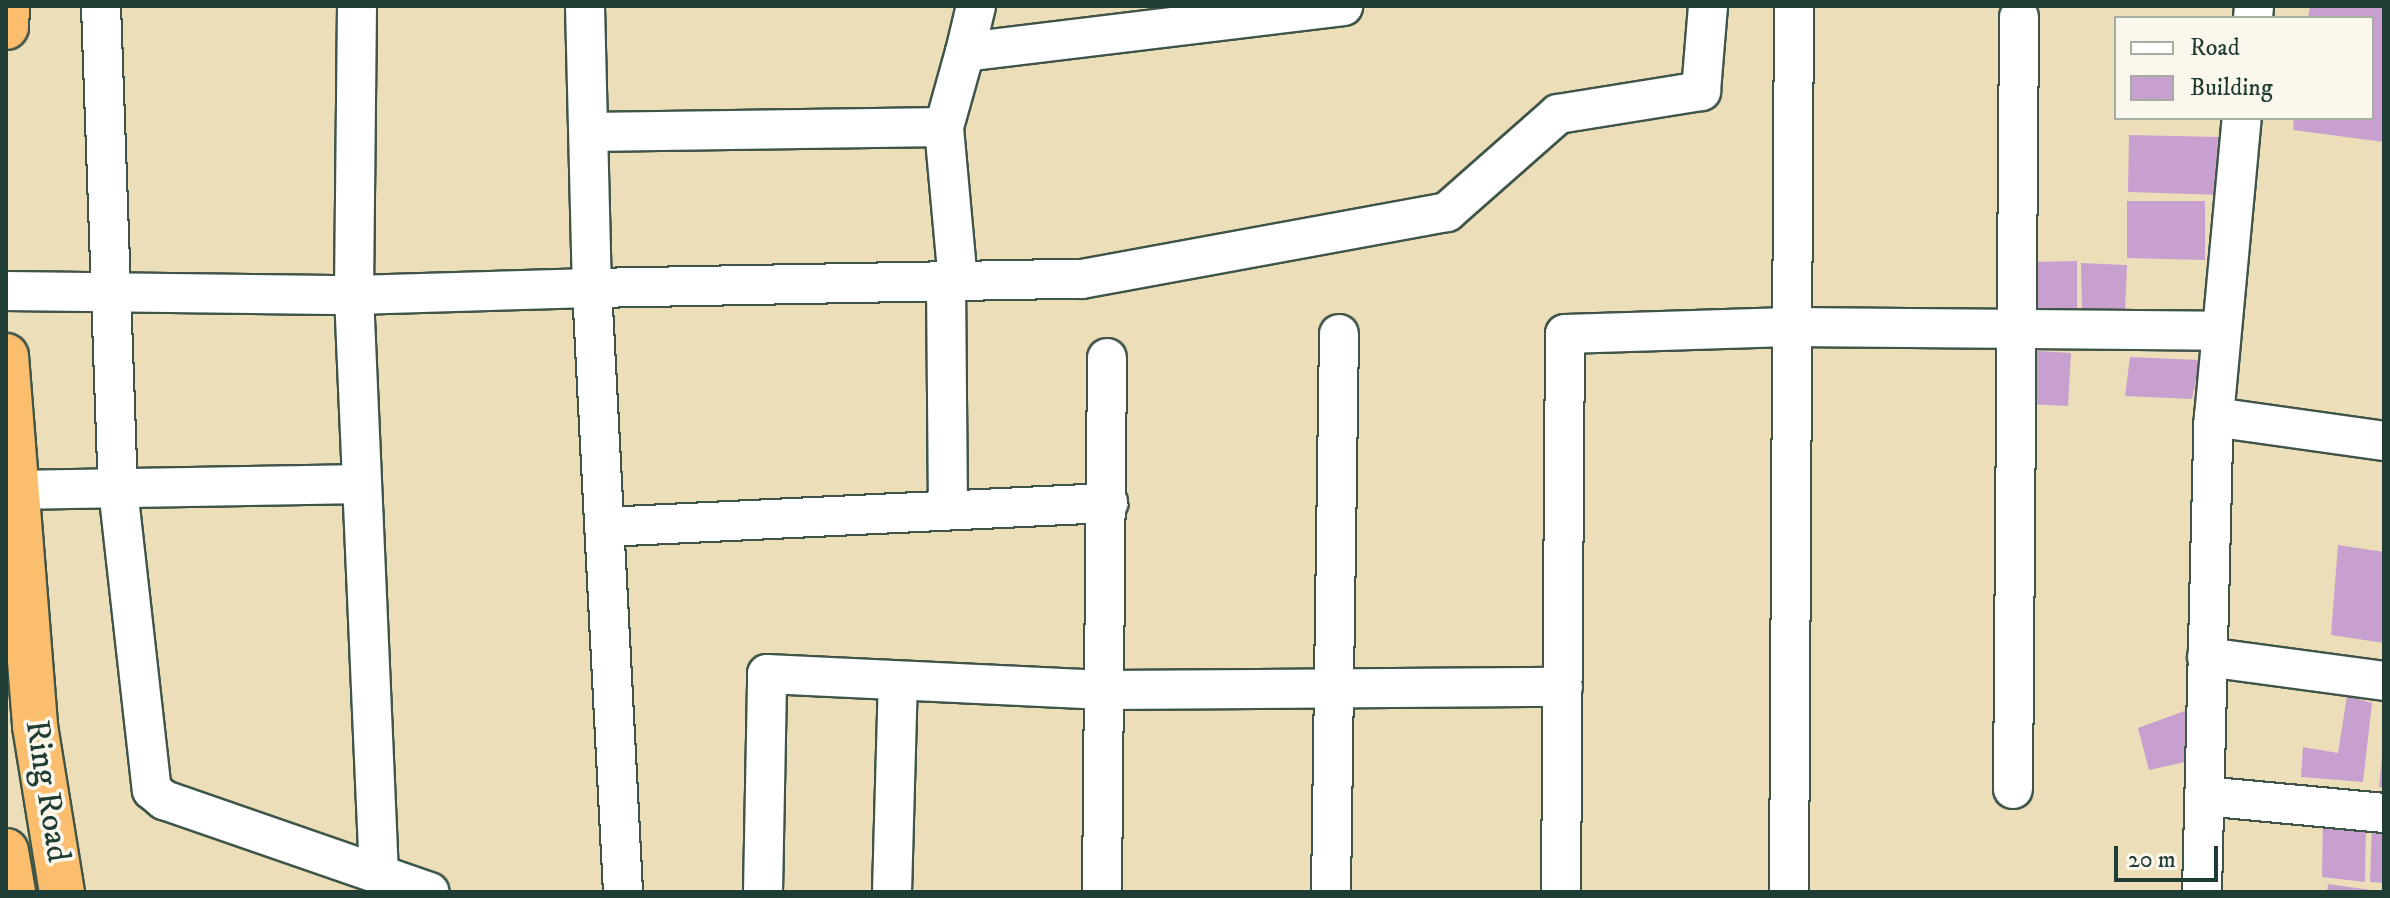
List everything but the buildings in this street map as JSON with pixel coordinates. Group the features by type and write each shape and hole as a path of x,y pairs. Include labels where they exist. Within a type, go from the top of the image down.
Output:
{"highway":[{"path":"6,27 7,6"},
{"name":"Ring Road","path":"6,356 35,726 62,892"},
{"name":"Ring Road","path":"6,851 13,892"}],"street":[{"path":"101,6 118,489 152,790 164,800 429,892"},
{"path":"357,6 354,295 379,874"},
{"path":"585,6 592,288 623,892"},
{"path":"948,510 952,282 944,127 976,6"},
{"path":"965,52 1343,6"},
{"path":"6,291 354,295 1082,279 1447,212 1558,114 1701,91 1708,6"},
{"path":"1789,892 1789,327 1794,6"},
{"path":"2013,789 2019,329 2019,17"},
{"path":"2202,892 2214,417 2219,331 2242,120"},
{"path":"589,132 944,127"},
{"path":"1561,892 1565,334 1789,327 2219,331"},
{"path":"1331,892 1339,334"},
{"path":"1102,892 1107,358"},
{"path":"2214,417 2384,441"},
{"path":"15,490 361,484"},
{"path":"604,527 1108,503"},
{"path":"2207,657 2384,681"},
{"path":"763,892 767,674 1105,690 1563,687"},
{"path":"892,892 898,681"},
{"path":"2204,796 2384,813"}]}
